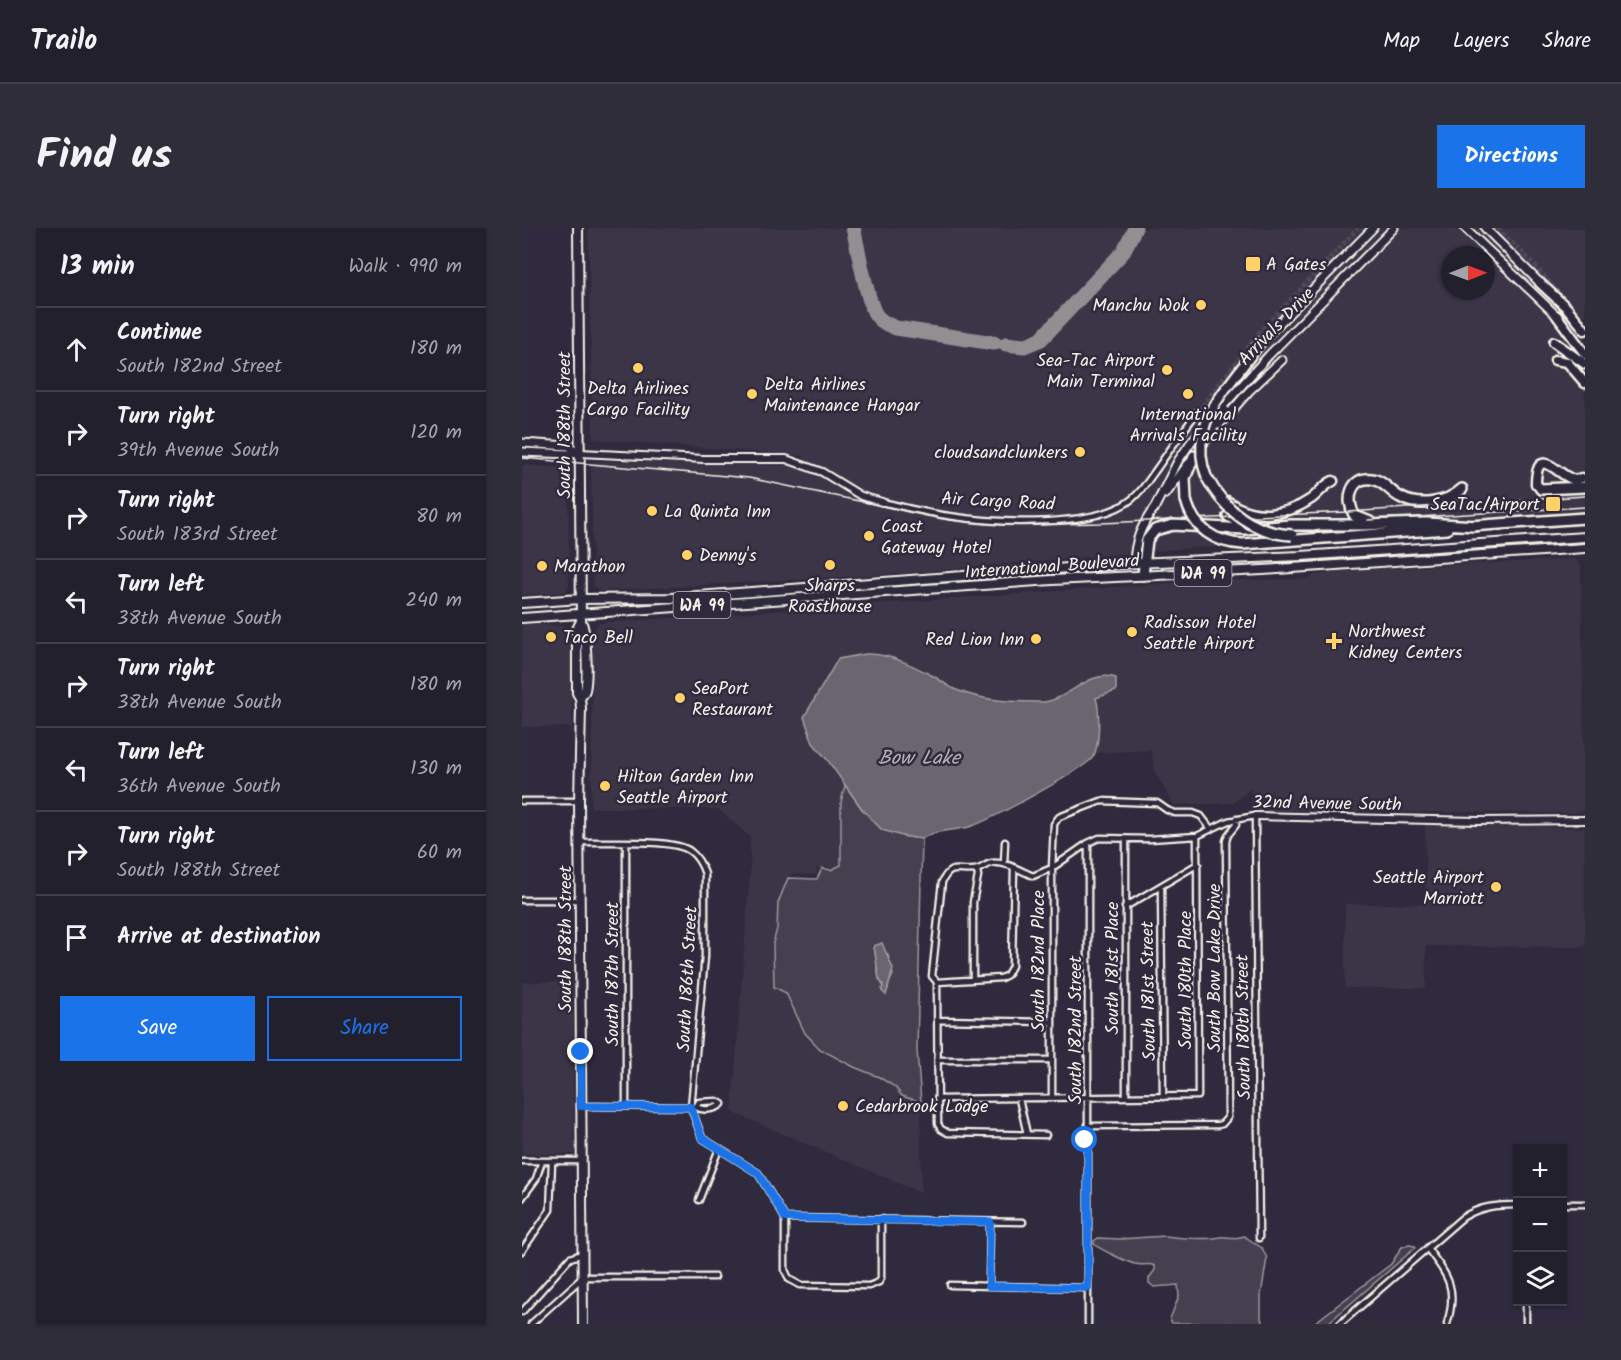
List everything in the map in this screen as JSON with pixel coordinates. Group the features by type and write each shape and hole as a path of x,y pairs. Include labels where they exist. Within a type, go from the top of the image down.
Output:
{"highway":[{"path":"1540,283 1567,308 1585,330"},
{"path":"1557,316 1585,354"},
{"path":"1261,342 1224,391 1208,417 1201,438 1201,458 1207,478 1221,502 1240,518 1263,529 1292,535 1354,535"},
{"path":"1554,342 1585,364"},
{"path":"1555,360 1567,362 1585,383"},
{"path":"1194,456 1185,478 1186,500 1193,517 1204,530 1226,542 1243,544 1585,518"},
{"path":"1547,464 1553,465 1571,479 1583,483 1542,489 1536,484 1537,474 1541,467 1547,464"},
{"path":"1207,478 1230,504 1248,512 1263,514 1295,508 1308,501 1333,481"},
{"path":"1383,525 1357,518 1350,509 1350,494 1354,486 1362,480 1371,479 1379,482 1401,498 1414,501 1441,501 1462,489"},
{"path":"1228,516 1243,526 1251,528"},
{"path":"1139,576 1139,563 1147,540 1159,528 1183,525 1251,528 1291,525 1426,523 1476,526"}],"main road":[{"name":"South 188th Street","path":"578,228 581,618 584,629 585,666 585,692 580,698 579,801 583,1324"},
{"path":"1261,342 1373,228"},
{"name":"Arrivals Drive","path":"1139,563 1137,537 1183,452 1269,355 1395,228"},
{"path":"1465,228 1557,316"},
{"path":"1485,228 1540,283"},
{"path":"1210,434 1249,391 1282,360"},
{"name":"Arrivals Drive","path":"1154,509 1210,434 1232,397"},
{"path":"522,443 569,446 580,453"},
{"path":"522,452 580,453"},
{"name":"International Boulevard","path":"522,603 581,599 671,598 1139,563 1585,537"},
{"path":"1439,547 1462,551 1465,555 1466,550 1477,545"},
{"name":"International Boulevard","path":"522,618 581,618 1052,580 1263,570 1585,548"}],"street":[{"name":"Air Cargo Road","path":"580,453 704,459 786,459 822,472 861,496 882,502 946,516 1058,520 1086,518 1101,514 1118,508 1138,493 1198,411"},
{"path":"522,801 579,801"},
{"name":"South 182nd Place","path":"1052,1098 1054,824 1059,817 1101,801 1157,803 1175,813 1201,816 1211,828"},
{"name":"32nd Avenue South","path":"1004,864 1033,876 1052,868 1099,838 1197,836 1236,819 1255,816 1478,821 1585,820"},
{"name":"South 180th Street","path":"1255,816 1259,1238"},
{"name":"South Bow Lake Drive","path":"1088,1126 1218,1125 1225,1121 1228,1112 1226,841 1236,825 1236,819"},
{"name":"South 180th Place","path":"1163,1097 1198,1096 1197,836"},
{"name":"South 181st Place","path":"1126,839 1126,1097"},
{"path":"580,842 626,843"},
{"path":"1005,842 1004,864 988,863 977,870 955,869 945,875 942,882 932,976 937,982 938,1124 940,1130 948,1133 1046,1135"},
{"name":"South 186th Street","path":"626,843 671,844 689,849 705,874 705,956 693,1107"},
{"name":"South 187th Street","path":"626,843 626,1106"},
{"name":"South 182nd Street","path":"1088,843 1088,1126 1085,1140 1088,1144 1088,1288"},
{"path":"1125,908 1198,864"},
{"path":"937,982 1001,978 1006,975 1012,966 1014,868"},
{"path":"973,979 973,902 977,870"},
{"name":"South 181st Street","path":"1161,886 1163,1097"},
{"path":"522,900 580,900"},
{"path":"938,1020 1052,1022"},
{"path":"938,1060 1052,1060"},
{"path":"937,1099 1163,1097"},
{"path":"1019,1099 1027,1134"},
{"path":"581,1106 701,1109 717,1108 722,1104 717,1101 699,1102 693,1107"},
{"path":"693,1107 702,1138 758,1173 785,1218 785,1270 789,1279 800,1285 869,1286 879,1282 882,1273 881,1219"},
{"path":"699,1200 720,1149"},
{"path":"522,1161 581,1161"},
{"path":"522,1198 536,1179 543,1161"},
{"path":"522,1251 550,1210 552,1161"},
{"path":"1567,1204 1585,1204"},
{"path":"1340,1324 1462,1218 1491,1205 1513,1205"},
{"path":"785,1218 1023,1222"},
{"path":"989,1286 990,1222"},
{"path":"1427,1248 1447,1274 1450,1286 1450,1313 1447,1324"},
{"path":"522,1312 570,1257 582,1254"},
{"path":"531,1324 583,1277 715,1277"},
{"path":"950,1285 1088,1288 1088,1324"},
{"path":"1526,1306 1526,1324"}],"shaded area":[{"path":"588,228 1585,228 1585,526 1178,549 908,573 599,591 593,585 591,468 596,461 792,465 805,470 804,456 593,439"},
{"path":"522,465 568,468 569,586 565,592 522,595"},
{"path":"1574,559 1581,566 1585,808 1576,813 1251,811 1251,788 1233,803 1174,805 1155,773 1151,750 1095,753 1100,719 1096,698 1116,691 1096,678 1066,692 1057,700 1021,701 983,698 958,691 916,668 880,654 838,660 813,743 845,785 844,868 817,867 817,875 791,874 778,903 777,929 773,943 786,993 805,1033 820,1049 853,1067 879,1077 895,1087 902,1096 921,1102 921,1193 732,1112 750,872 750,837 718,809 591,808 593,631 599,623 1203,581 1309,579 1314,575 1367,569"},
{"path":"522,624 569,628 571,633 572,727 522,727"},
{"path":"845,785 862,809 902,836 922,839 917,1050 921,1102 902,1096 895,1087 879,1077 820,1049 805,1033 786,993 774,987 773,943 777,929 778,903 788,878 817,879 822,868 831,870 841,865 841,802","holes":["874,946 888,955 893,975 888,989 882,991 883,985 879,979"]},
{"path":"1425,824 1585,828 1585,947 1426,946 1426,988 1345,988 1345,904 1426,904"},
{"path":"522,982 573,982 574,1154 522,1154"},
{"path":"1165,1236 1200,1239 1244,1236 1262,1248 1267,1258 1261,1295 1263,1324 1172,1323 1170,1319 1179,1296 1178,1285 1154,1287 1149,1283 1149,1278 1155,1266 1132,1263 1094,1244 1098,1238"},
{"path":"1409,1245 1415,1248 1327,1324 1313,1324 1391,1264 1402,1247"}],"water":[{"name":"Bow Lake","path":"866,654 902,661 956,690 989,699 1020,702 1051,701 1087,681 1106,676 1116,678 1116,691 1096,698 1099,719 1097,745 1093,757 1087,763 1035,795 979,823 933,833 922,839 882,830 862,809 813,743 804,717 838,659"},
{"path":"882,943 893,969 886,995 882,991 883,985 879,979 874,946"}],"taxiway":[{"path":"853,228 869,299 880,320 896,328 994,343"},
{"path":"1006,344 1024,346 1041,339 1123,252 1135,228"}],"tunnel":[{"path":"1198,411 1258,334 1358,228"},
{"path":"1498,228 1530,260 1585,323"}],"tram line":[{"path":"522,458 749,478 949,520 1003,525 1348,512 1585,496"},
{"path":"1368,520 1585,507"}],"place":[{"name":"A Gates","path":"1253,264"},
{"name":"Manchu Wok","path":"1201,305"},
{"name":"Delta Airlines Cargo Facility","path":"638,368"},
{"name":"Sea-Tac Airport Main Terminal","path":"1167,370"},
{"name":"Delta Airlines Maintenance Hangar","path":"752,394"},
{"name":"International Arrivals Facility","path":"1188,394"},
{"name":"cloudsandclunkers","path":"1080,452"},
{"name":"SeaTac/Airport","path":"1553,504"},
{"name":"La Quinta Inn","path":"652,511"},
{"name":"Coast Gateway Hotel","path":"869,536"},
{"name":"Denny's","path":"687,555"},
{"name":"Sharps Roasthouse","path":"830,565"},
{"name":"Marathon","path":"542,566"},
{"name":"Radisson Hotel Seattle Airport","path":"1132,632"},
{"name":"Taco Bell","path":"551,637"},
{"name":"Red Lion Inn","path":"1036,639"},
{"name":"Northwest Kidney Centers","path":"1334,641"},
{"name":"SeaPort Restaurant","path":"680,698"},
{"name":"Hilton Garden Inn Seattle Airport","path":"605,786"},
{"name":"Seattle Airport Marriott","path":"1496,887"},
{"name":"Cedarbrook Lodge","path":"843,1106"}],"route":[{"path":"581,1052 581,1106 691,1107 702,1138 758,1173 785,1218 795,1220 881,1219 990,1222 989,1286 1088,1288 1088,1144 1085,1140"}]}
